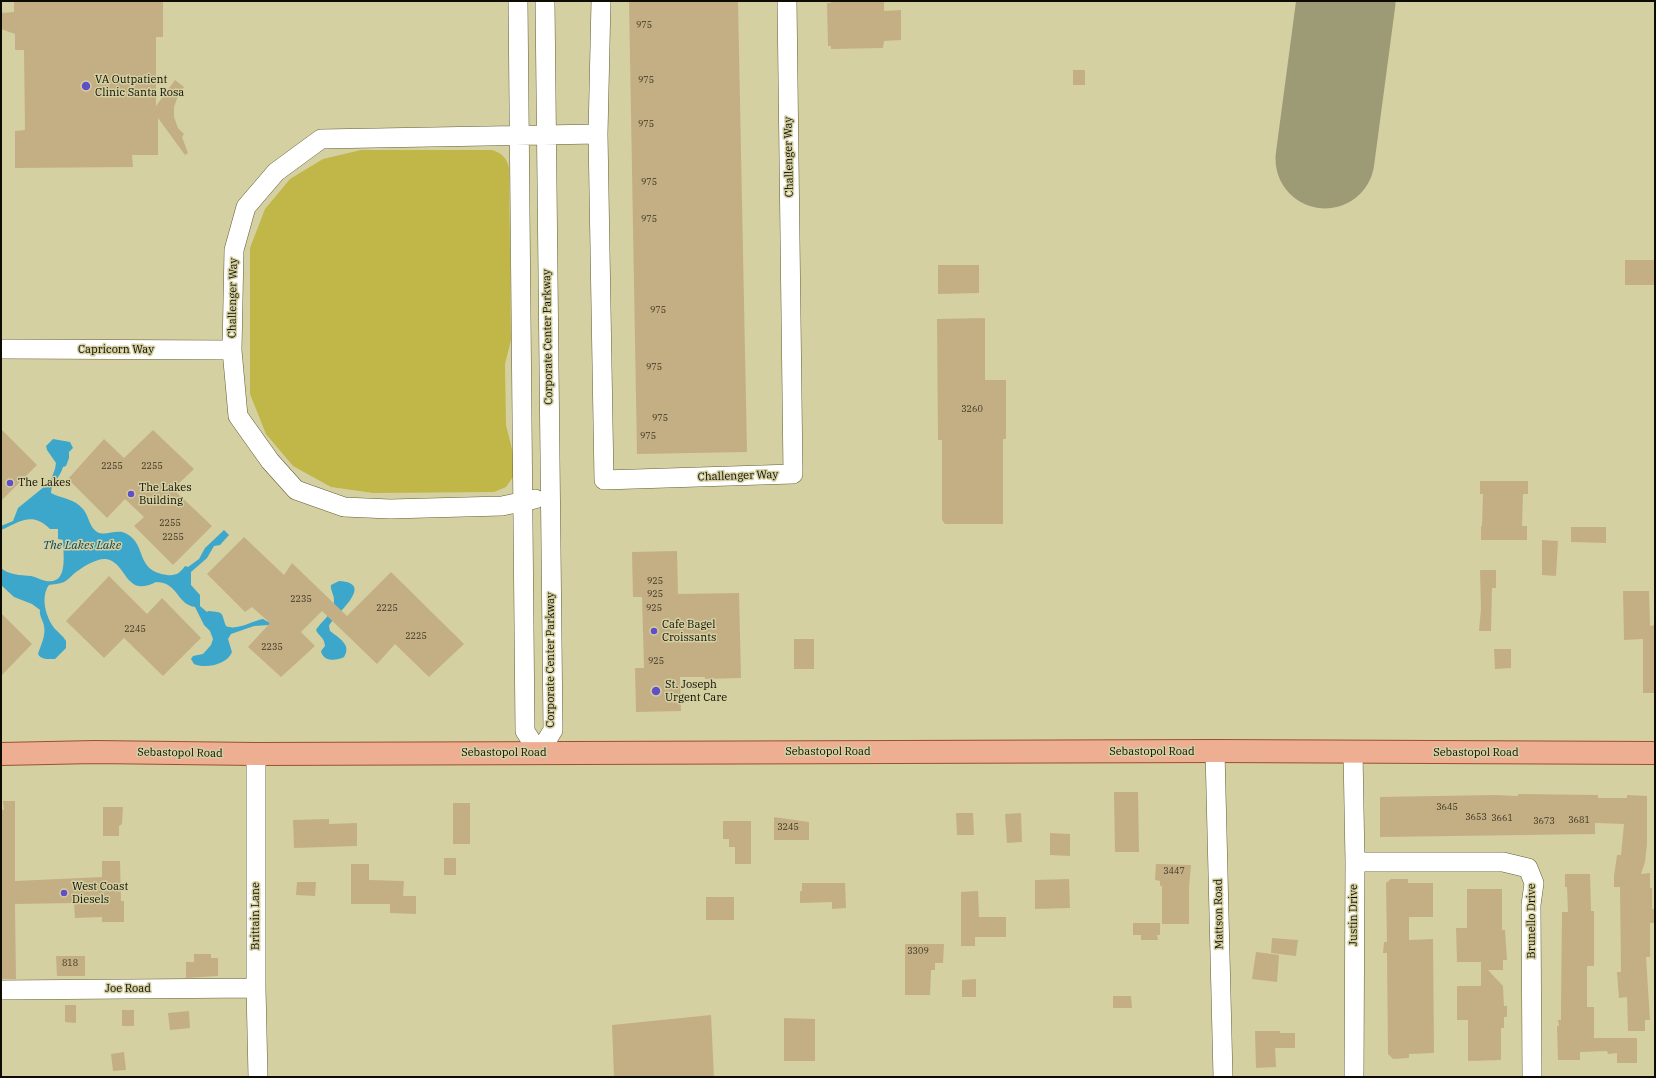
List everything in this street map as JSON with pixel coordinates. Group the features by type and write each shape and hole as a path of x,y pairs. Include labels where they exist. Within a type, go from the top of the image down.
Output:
{"main road":[{"name":"Sebastopol Road","path":"1,754 95,752 256,754 1215,751 1655,753"}],"street":[{"path":"518,1 524,500 525,730 539,753"},
{"name":"Corporate Center Parkway","path":"539,753 553,730 545,1"},
{"name":"Challenger Way","path":"601,1 598,134 604,480 793,474 787,1"},
{"name":"Challenger Way","path":"551,496 524,500 502,506 390,509 344,507 296,490 270,461 238,416 232,350 234,250 246,207 276,172 321,139 598,134"},
{"name":"Capricorn Way","path":"1,349 232,350"},
{"name":"Mattson Road","path":"1215,751 1223,1077"},
{"name":"Justin Drive","path":"1353,752 1355,862 1354,1077"},
{"name":"Brittain Lane","path":"256,754 256,988 258,1077"},
{"name":"Brunello Drive","path":"1355,862 1502,862 1528,868 1534,883 1531,905 1532,1077"},
{"name":"Joe Road","path":"1,990 256,988"}],"shaded area":[{"path":"361,150 492,150 501,154 507,161 509,168 511,340 505,364 506,425 513,453 513,477 506,487 494,492 373,493 331,487 293,466 266,434 250,394 250,248 265,209 290,179 323,159"}],"water":[{"name":"The Lakes Lake","path":"53,439 70,442 73,448 69,452 69,458 66,466 63,467 52,486 51,493 79,505 85,512 94,530 97,532 104,534 123,532 127,534 137,544 146,563 157,573 173,575 185,566 188,567 199,559 205,548 224,530 229,535 220,545 214,546 207,558 191,572 191,585 200,595 200,606 207,612 217,612 222,614 226,626 240,627 263,619 270,623 269,625 254,626 231,634 228,639 232,652 226,660 221,663 210,666 194,664 191,659 193,656 203,654 211,645 213,639 210,631 204,625 195,607 186,604 172,588 161,582 156,582 146,586 138,586 132,583 113,562 102,559 86,565 64,582 49,585 45,595 45,607 49,619 55,629 66,641 66,648 55,659 45,659 39,656 38,654 44,633 44,624 40,610 32,604 14,597 1,585 1,568 19,575 31,576 46,581 53,581 58,578 63,567 63,540 58,539 58,529 50,529 37,520 32,519 20,521 1,530 1,526 13,521 18,508 50,482 56,463 46,446"},
{"path":"339,581 350,583 354,587 354,593 329,626 330,631 345,645 346,653 344,657 330,660 322,655 321,651 325,646 323,638 316,630 332,609 334,600 331,585"}],"building":[{"name":"VA Outpatient Clinic Santa Rosa","path":"14,1 163,1 163,37 156,37 156,106 175,80 184,87 178,96 174,107 174,117 178,128 184,134 182,137 188,153 185,155 158,118 158,155 132,155 133,167 15,168 15,131 25,130 24,50 15,50 15,34 1,29 1,13 14,12"},
{"path":"629,1 738,1 747,452 637,454"},
{"path":"830,1 881,1 884,2 884,11 901,10 901,40 884,41 883,48 831,49 831,46 828,46 827,3 831,3"},
{"path":"1073,70 1085,70 1085,85 1073,85"},
{"path":"1625,260 1655,260 1655,285 1625,285"},
{"path":"938,265 979,265 979,293 938,294"},
{"path":"985,318 985,380 1006,380 1006,439 1003,439 1003,524 945,524 942,520 942,440 938,440 937,319"},
{"name":"The Lakes","path":"1,429 37,465 1,501"},
{"name":"The Lakes Building","path":"153,430 194,469 173,489 212,526 173,565 134,526 144,517 125,499 107,518 68,479 104,439 124,458"},
{"path":"1480,481 1528,481 1528,494 1523,494 1522,526 1527,526 1527,540 1481,540 1483,494 1480,494"},
{"path":"1571,527 1606,527 1606,543 1571,542"},
{"path":"244,537 284,575 292,563 347,616 391,572 464,644 429,677 395,644 377,664 322,611 301,632 315,646 281,677 248,647 270,623 252,607 245,612 207,574"},
{"path":"1542,540 1558,541 1556,576 1542,575"},
{"path":"677,551 678,594 739,593 741,678 705,679 705,677 680,677 681,711 636,712 635,668 644,668 642,597 633,597 632,552"},
{"path":"1480,570 1496,570 1496,588 1492,588 1491,631 1479,631 1481,609"},
{"path":"109,576 147,614 162,598 201,638 163,676 124,638 104,658 66,621"},
{"path":"1623,591 1649,591 1650,626 1655,625 1655,693 1643,693 1643,639 1624,640"},
{"path":"1,613 32,644 1,676"},
{"path":"794,639 814,639 814,669 794,669"},
{"path":"1494,649 1511,649 1511,668 1495,669"},
{"path":"1114,792 1138,792 1139,852 1115,852"},
{"path":"1518,794 1598,795 1598,798 1627,798 1627,795 1647,796 1647,844 1645,862 1641,874 1650,873 1654,923 1650,923 1650,957 1646,957 1650,1020 1645,1020 1645,1031 1628,1031 1627,997 1619,998 1617,972 1621,972 1620,887 1614,887 1614,876 1617,855 1621,855 1624,824 1595,823 1595,834 1380,837 1380,797 1518,796"},
{"path":"3,801 15,801 15,881 102,877 102,861 120,861 121,901 124,901 124,922 102,922 102,917 75,918 74,903 15,904 16,979 1,979 1,810 4,810"},
{"path":"453,803 470,803 470,844 453,844"},
{"path":"103,807 123,807 122,824 119,826 119,836 103,836"},
{"path":"956,813 973,813 974,835 957,835"},
{"path":"1021,813 1022,842 1007,843 1005,814"},
{"path":"774,817 809,822 809,840 774,840"},
{"path":"329,819 329,824 357,823 357,846 294,848 293,820"},
{"path":"723,821 751,821 751,864 735,864 735,847 729,847 729,839 723,839"},
{"path":"1050,833 1070,834 1070,856 1050,855"},
{"path":"444,858 456,858 456,875 444,875"},
{"path":"351,864 369,864 369,880 404,881 403,896 416,896 416,914 390,913 390,904 351,904"},
{"path":"1156,864 1191,865 1189,887 1189,924 1162,924 1162,886 1160,886 1160,881 1155,880"},
{"path":"1565,874 1590,874 1591,911 1594,911 1594,966 1587,966 1587,1007 1594,1007 1594,1038 1637,1038 1637,1063 1617,1063 1617,1053 1608,1054 1607,1051 1580,1052 1580,1060 1558,1060 1557,1026 1559,1026 1558,1020 1561,1020 1562,912 1568,912"},
{"path":"1069,879 1070,908 1035,909 1035,880"},
{"path":"1391,879 1408,879 1408,883 1433,883 1433,917 1409,917 1409,940 1433,939 1434,1053 1409,1054 1409,1058 1393,1059 1388,1054 1387,953 1383,953 1384,942 1387,942 1386,883"},
{"path":"297,882 316,882 315,896 296,895"},
{"path":"802,883 845,883 846,908 832,909 832,902 800,903"},
{"path":"1467,889 1502,889 1502,930 1505,930 1507,960 1503,960 1503,970 1488,970 1503,986 1504,1006 1507,1006 1507,1017 1504,1017 1504,1028 1501,1028 1501,1060 1468,1061 1468,1020 1457,1020 1457,986 1481,986 1481,962 1457,962 1456,928 1467,928"},
{"path":"978,891 979,917 1006,917 1006,937 975,937 975,946 961,946 961,892"},
{"path":"706,897 734,897 734,920 706,920"},
{"path":"1133,923 1160,923 1160,935 1157,935 1158,940 1141,940 1141,935 1133,935"},
{"path":"1272,938 1298,940 1296,956 1271,953"},
{"path":"905,944 944,944 943,963 935,963 935,970 931,970 930,995 905,995"},
{"path":"1256,952 1279,955 1277,982 1252,979"},
{"path":"194,954 211,954 211,958 218,958 218,976 186,978 186,962 194,962"},
{"path":"56,956 85,956 85,976 57,976"},
{"path":"976,979 976,997 962,997 962,980"},
{"path":"1113,996 1131,996 1132,1008 1113,1008"},
{"path":"65,1005 76,1005 76,1023 65,1022"},
{"path":"122,1010 134,1010 134,1026 122,1026"},
{"path":"189,1011 190,1028 170,1030 168,1013"},
{"path":"711,1015 714,1077 614,1077 612,1025"},
{"path":"784,1018 815,1019 815,1061 784,1061"},
{"path":"1255,1031 1280,1031 1280,1033 1295,1033 1295,1048 1275,1048 1276,1067 1256,1068"},
{"path":"124,1052 126,1070 113,1071 111,1054"}],"runway":[{"path":"1325,159 1346,1"}],"place":[{"name":"VA Outpatient Clinic Santa Rosa","path":"86,86"},
{"name":"The Lakes","path":"10,483"},
{"name":"The Lakes Building","path":"131,494"},
{"name":"Cafe Bagel Croissants","path":"654,631"},
{"name":"St. Joseph Urgent Care","path":"656,691"},
{"name":"West Coast Diesels","path":"64,893"}]}
